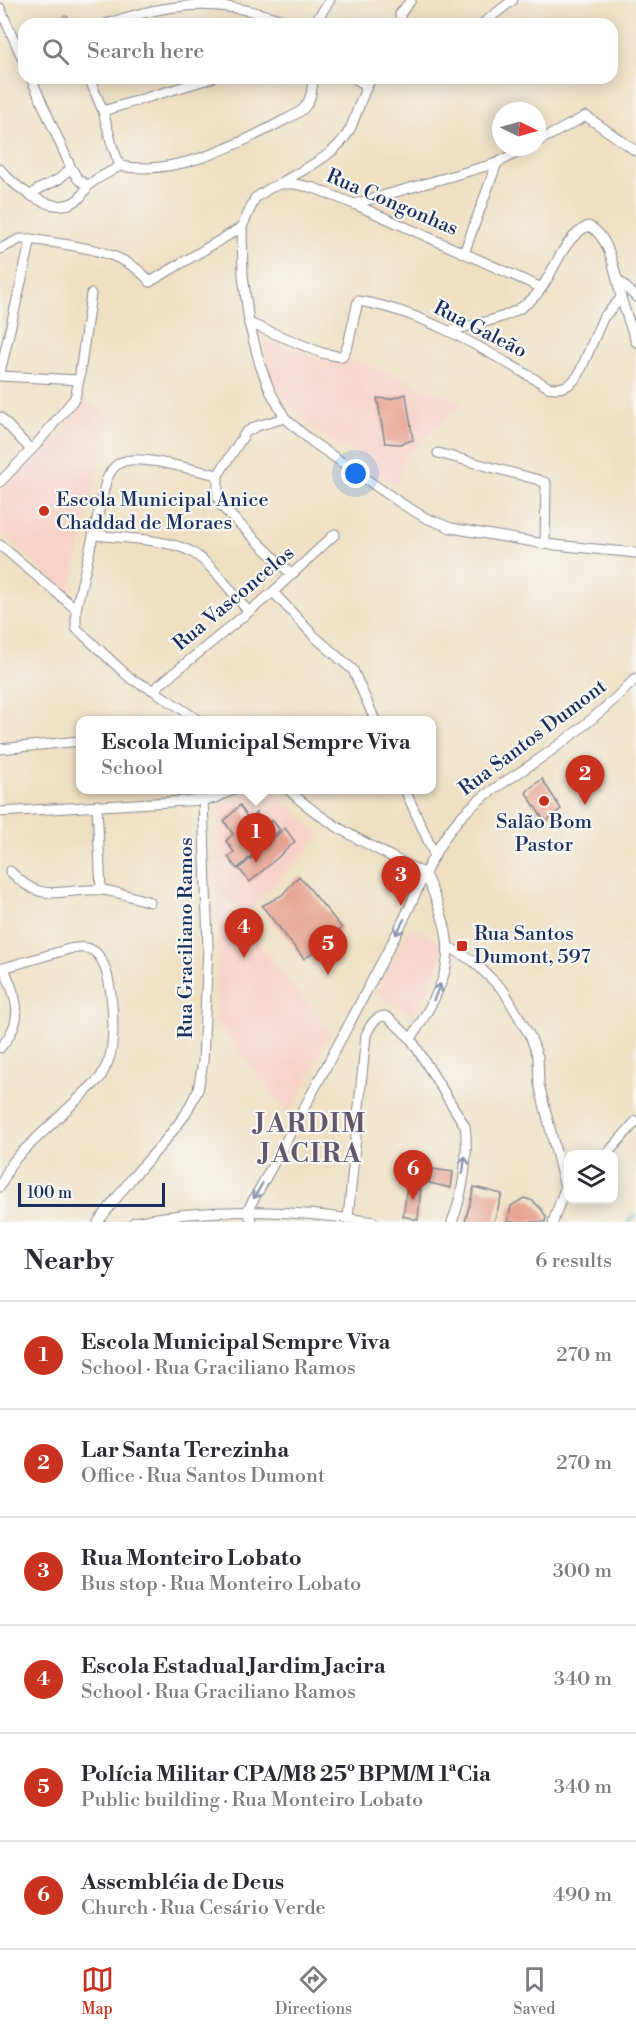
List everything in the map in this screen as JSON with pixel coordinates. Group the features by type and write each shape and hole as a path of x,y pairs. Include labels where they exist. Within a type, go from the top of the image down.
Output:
{"street":[{"path":"318,18 330,0"},
{"path":"400,18 400,14 411,0"},
{"path":"490,18 513,0"},
{"path":"122,18 170,8 202,5 234,8 274,18"},
{"path":"0,8 18,48"},
{"path":"34,84 71,168 78,179 88,186"},
{"path":"92,84 103,111 120,166"},
{"path":"103,111 192,84"},
{"path":"0,169 10,181 32,196 50,204 70,204 83,196 88,186 120,166 140,170 188,162 242,142 303,110 311,99 312,84"},
{"path":"368,84 349,131 341,143 255,198 242,226 243,274 249,323 260,365 270,391 285,418 311,441 348,468 426,518 451,528 545,544 636,553"},
{"path":"546,137 586,116 636,151"},
{"path":"354,204 497,163 511,156"},
{"path":"464,253 497,163"},
{"path":"32,196 37,190 59,179 71,168"},
{"name":"Rua Congonhas","path":"280,184 314,188 542,288"},
{"path":"0,249 20,239 31,239 99,251 142,271 150,282 242,226"},
{"path":"450,331 515,311 525,305 542,288 572,239 588,226 602,238 636,342"},
{"path":"31,239 0,374 80,380"},
{"path":"617,279 636,297"},
{"path":"0,483 75,398 80,380 91,294"},
{"name":"Rua Galeão","path":"249,323 342,357 348,345 358,301 375,303 450,331 548,387 561,388 573,382 579,374 603,318 621,298"},
{"path":"0,417 31,450"},
{"path":"285,418 257,426 246,432 218,475 218,497 222,507 291,574"},
{"path":"438,453 546,483 545,544"},
{"path":"190,716 113,665 76,628 76,609 106,481 118,463 134,459 218,475"},
{"name":"Rua Vasconcelos","path":"153,690 273,592 312,558 335,534"},
{"path":"94,535 171,545 192,552 208,566 248,611"},
{"path":"0,545 76,609"},
{"path":"273,592 314,636 353,670 373,716"},
{"name":"Rua Santos Dumont","path":"247,1211 405,918 425,874 458,820 484,794 536,762 585,724 636,678"},
{"path":"0,749 76,741"},
{"path":"0,812 203,800 216,798 223,794"},
{"path":"294,794 306,807 339,828 425,874 443,916 449,947 447,969 411,1039"},
{"path":"407,794 435,856"},
{"name":"Rua Graciliano Ramos","path":"98,1222 185,1115 198,1090 203,1062 208,946 203,800"},
{"path":"97,805 101,890"},
{"path":"10,871 21,883 39,893 101,890 150,902"},
{"path":"449,947 473,961 504,991 531,1038 538,1057 542,1093 564,1176"},
{"path":"0,1048 10,1037 18,1010 15,996 2,969 69,949 93,950 100,957 108,976 113,1025 107,1065 100,1078 11,1164 0,1187"},
{"path":"348,1218 366,1035 370,1024 375,1019 385,1016 411,1039 465,1126 466,1155 460,1195 452,1222"},
{"path":"610,1150 636,1121"},
{"path":"553,1222 564,1194"},
{"path":"247,1211 252,1222"},
{"path":"134,1222 157,1217 247,1211 374,1222"}],"shaded area":[{"path":"265,339 332,363 339,363 349,358 464,403 403,459 397,487 376,474 355,452 336,445 316,431 290,406 271,377 264,346"},
{"name":"Escola Municipal Anice Chaddad de Moraes","path":"82,400 111,414 69,594 0,531 0,490 16,478 48,437 57,442 75,406"},
{"path":"242,794 276,794 320,835 244,918 217,891 219,807"},
{"path":"219,895 331,1033 289,1115 215,1021"},
{"path":"410,927 443,943 438,970 414,1016 376,994"}],"building":[{"path":"406,394 413,440 400,444 385,443 377,398 390,399"},
{"name":"Salão Bom Pastor","path":"542,779 561,809 545,822 526,793"},
{"path":"240,805 249,820 256,813 264,825 257,832 272,820 280,830 237,869 228,857 234,852 226,841 233,834 224,821"},
{"path":"285,828 295,842 250,882 239,869"},
{"path":"299,876 342,928 327,943 304,959 262,906 282,895"},
{"path":"432,1169 453,1172 451,1188 429,1183"},
{"path":"408,1181 421,1183 418,1220 403,1216"},
{"path":"474,1187 502,1194 494,1222 465,1222"},
{"path":"524,1198 533,1201 542,1210 546,1217 545,1222 508,1222 511,1206"}],"waterway":[{"path":"628,1222 636,1215"}],"place":[{"name":"Escola Municipal Anice Chaddad de Moraes","path":"44,511"},
{"name":"Salão Bom Pastor","path":"544,801"},
{"name":"Lar Santa Terezinha","path":"585,805"},
{"name":"Escola Municipal Sempre Viva","path":"256,863"},
{"name":"Rua Monteiro Lobato","path":"401,906"},
{"name":"Rua Santos Dumont, 597","path":"462,946"},
{"name":"Escola Estadual Jardim Jacira","path":"244,958"},
{"name":"Polícia Militar CPA/M8 25º BPM/M 1ªCia","path":"328,975"},
{"name":"Assembléia de Deus","path":"413,1200"}],"district":[{"name":"JARDIM JACIRA","path":"311,1139"}]}
